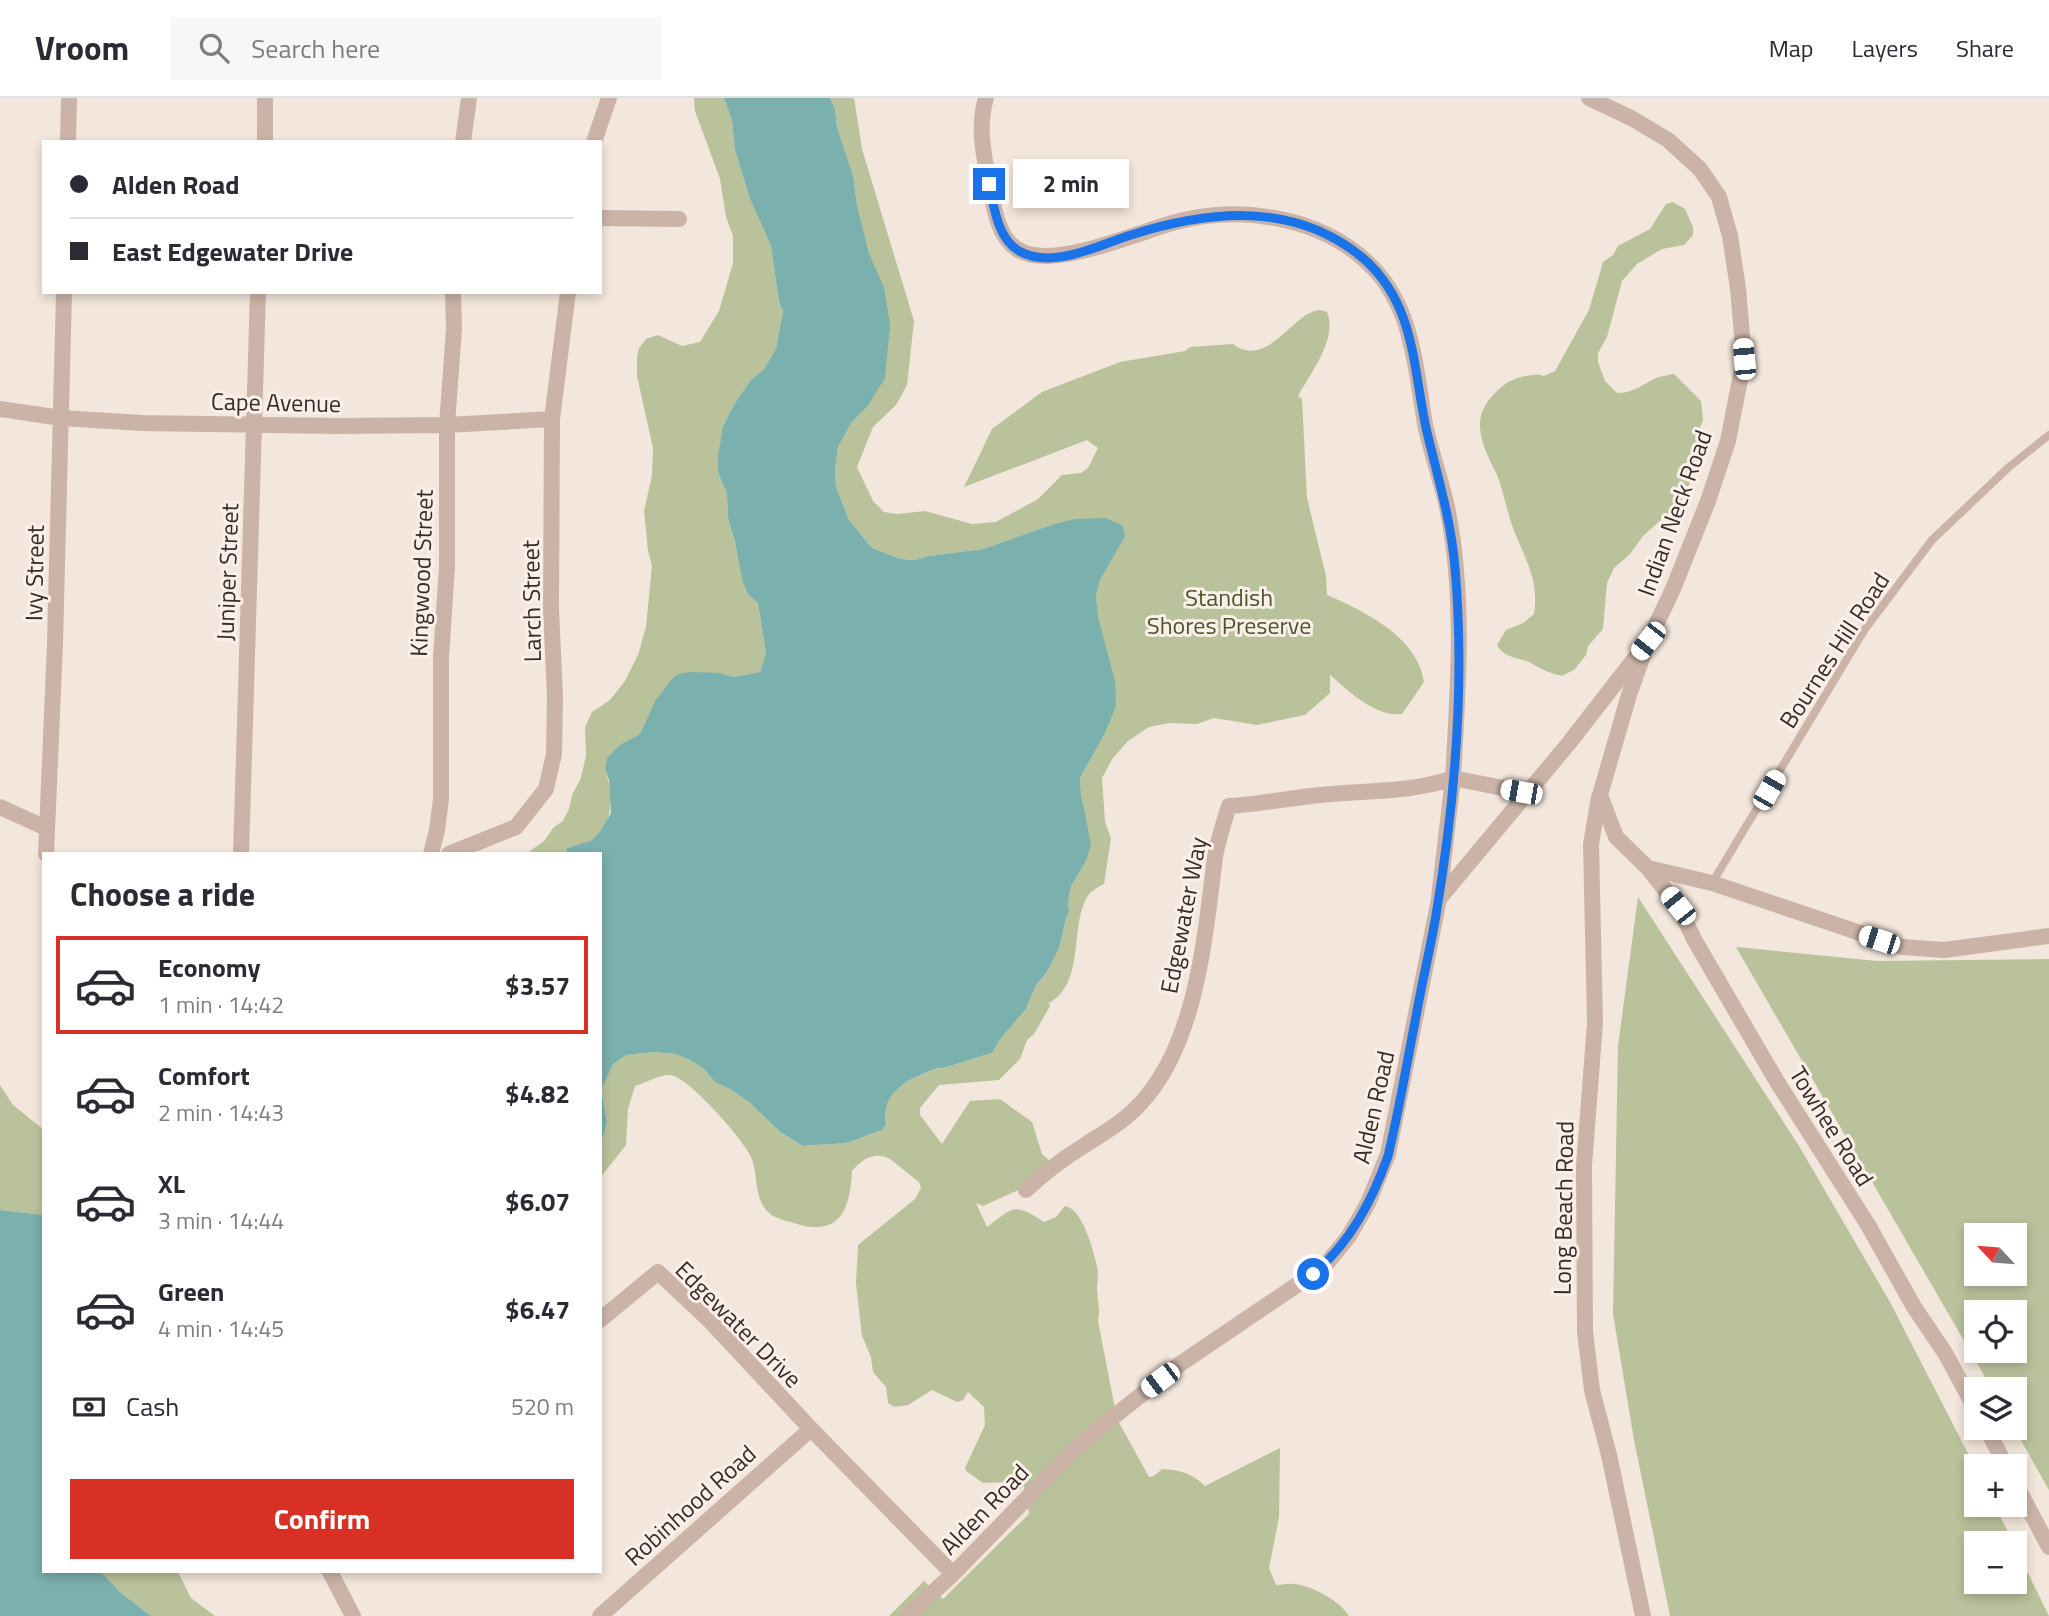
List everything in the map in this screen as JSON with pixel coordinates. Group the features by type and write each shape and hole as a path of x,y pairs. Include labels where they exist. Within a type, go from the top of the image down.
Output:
{"street":[{"path":"68,140 69,98"},
{"path":"264,140 265,98"},
{"path":"463,140 469,98"},
{"path":"595,140 609,98"},
{"path":"986,98 981,135 998,222 1007,239 1018,250 1043,256 1080,253 1178,221 1203,216 1245,215 1291,222 1315,230 1353,250 1378,274 1391,292 1409,332 1417,363 1426,426 1448,513 1455,569 1457,625 1453,778 1439,898"},
{"name":"Indian Neck Road","path":"1589,98 1651,128 1679,149 1700,169 1719,197 1730,236 1744,359 1728,440 1708,501 1673,589 1648,641 1629,695 1600,796"},
{"path":"602,218 679,219"},
{"name":"Ivy Street","path":"46,852 55,643 64,294"},
{"name":"Juniper Street","path":"241,852 258,294"},
{"name":"Kingwood Street","path":"431,852 441,799 441,671 447,566 447,425 454,329 453,294"},
{"name":"Larch Street","path":"454,852 516,827 546,789 554,754 555,696 551,609 552,419 568,294"},
{"name":"Cape Avenue","path":"0,409 61,418 142,423 447,425 552,419"},
{"name":"Alden Road","path":"907,1616 953,1574 1066,1458 1102,1426 1180,1364 1313,1274 1343,1245 1373,1193 1388,1156 1439,898 1528,793 1648,641"},
{"path":"1453,778 1528,793"},
{"name":"Edgewater Way","path":"1026,1190 1061,1161 1133,1111 1150,1092 1177,1046 1185,1026 1199,962 1214,884 1216,855 1229,806 1320,795 1394,790 1435,784 1453,778"},
{"path":"1600,796 1616,836 1648,869 1712,884 1902,947 1944,950 2049,936"},
{"name":"Long Beach Road","path":"1600,796 1591,844 1595,1023 1584,1166 1585,1332 1591,1390 1612,1467 1643,1616"},
{"path":"0,807 46,828"},
{"name":"Towhee Road","path":"1648,869 1678,906 1695,941 1776,1080 1868,1226 1964,1388"},
{"name":"Edgewater Drive","path":"602,1318 658,1272 711,1322 811,1429"},
{"path":"811,1429 953,1574"},
{"name":"Robinhood Road","path":"600,1616 811,1429"},
{"path":"2027,1506 2049,1547"},
{"path":"331,1573 353,1616"}],"lane":[{"name":"Bournes Hill Road","path":"1712,884 1865,629 1932,540 2009,467 2049,435"}],"green space":[{"path":"694,98 724,98 732,121 735,150 750,199 771,246 779,302 783,311 776,349 764,369 751,380 718,472 727,494 728,518 748,594 758,602 766,653 760,672 733,677 721,673 655,701 640,734 621,744 605,769 610,788 610,809 604,828 598,836 590,842 567,848 566,852 529,852 563,821 581,778 586,756 585,727 592,712 610,700 625,681 638,655 646,627 652,565 644,511 652,475 653,448 637,376 639,348 646,339 658,335 682,346 700,342 719,311 733,263 733,236 726,217 720,179 695,111"},
{"name":"Standish Shores Preserve","path":"830,98 854,98 862,149 914,321 907,385 896,405 873,427 857,467 873,501 884,512 897,514 925,511 972,524 996,522 1038,499 1062,475 1081,473 1088,468 1098,448 1087,440 964,487 992,429 1042,392 1120,362 1185,351 1190,347 1233,344 1247,350 1260,349 1272,343 1306,315 1316,311 1327,312 1329,333 1326,344 1298,396 1302,399 1307,498 1326,576 1327,595 1372,618 1400,639 1420,666 1424,682 1402,714 1382,712 1354,696 1330,675 1330,693 1305,715 1257,725 1214,718 1197,724 1170,723 1149,727 1128,741 1113,758 1102,778 1105,822 1111,838 1104,884 1090,893 1083,905 1073,967 1061,994 1049,1003 1050,1006 1034,1034 1027,1040 1020,1059 999,1080 939,1085 920,1108 920,1115 942,1144 970,1101 1000,1099 1032,1122 1042,1154 1053,1164 1021,1189 983,1206 976,1203 987,1227 1014,1210 1026,1212 1044,1222 1056,1217 1065,1206 1077,1214 1086,1231 1097,1266 1098,1321 1117,1419 1149,1477 1162,1469 1174,1470 1190,1475 1205,1486 1280,1448 1279,1517 1269,1568 1276,1585 1301,1585 1317,1591 1332,1599 1349,1616 889,1616 924,1581 943,1599 1029,1514 1024,1486 1017,1492 1008,1482 983,1483 966,1471 985,1425 984,1407 968,1392 963,1400 957,1402 932,1390 908,1405 894,1407 888,1403 886,1387 873,1372 871,1357 862,1336 856,1283 858,1245 915,1199 921,1188 919,1182 890,1159 874,1156 852,1171 849,1197 840,1216 833,1223 812,1227 778,1218 763,1206 760,1200 751,1157 738,1137 702,1098 671,1075 635,1086 628,1109 626,1145 602,1175 602,1140 607,1123 602,1088 613,1063 626,1055 653,1052 675,1054 688,1059 703,1068 715,1082 749,1102 779,1131 803,1146 848,1142 881,1131 886,1125 888,1103 900,1087 928,1072 992,1053 1026,1009 1036,985 1047,972 1059,948 1069,912 1071,886 1086,861 1080,778 1104,735 1096,596 1100,580 1125,537 1051,525 983,549 915,560 901,559 872,548 849,520 836,487 838,447 851,423 867,407 884,287 869,253 857,205 853,175 837,127 835,109"},
{"path":"1673,202 1685,209 1693,227 1693,235 1684,245 1662,249 1637,264 1622,281 1607,337 1598,353 1598,362 1605,381 1617,393 1633,390 1656,378 1674,374 1701,401 1703,420 1698,433 1689,485 1680,503 1643,536 1630,554 1614,568 1607,583 1603,629 1588,646 1586,655 1575,669 1562,676 1508,655 1497,645 1506,630 1523,623 1534,614 1535,601 1529,566 1480,432 1482,413 1495,393 1508,382 1529,375 1544,376 1555,371 1589,310 1603,262 1613,255 1618,246 1650,229 1666,204"},
{"path":"1638,897 1799,1146 1890,1302 1968,1454 1964,1454 1964,1517 2000,1517 2008,1531 1964,1531 1964,1594 2027,1594 2027,1571 2049,1616 1670,1616 1634,1440 1613,1314 1618,1046"},
{"path":"1736,947 1877,961 2049,959 2049,1490 2021,1440 2027,1440 2027,1377 1985,1377 1977,1363 2027,1363 2027,1300 1964,1300 1964,1341"},
{"path":"0,1085 13,1105 42,1128 42,1215 0,1210"},
{"path":"102,1573 178,1573 191,1598 215,1616 151,1616 121,1593"}],"water":[{"path":"724,98 830,98 835,109 837,127 853,175 857,205 869,253 884,287 890,325 885,378 867,407 851,423 838,447 835,470 836,487 849,520 872,548 901,559 915,560 983,549 1075,519 1106,518 1123,526 1125,537 1100,580 1096,596 1098,617 1115,681 1116,706 1104,735 1080,778 1091,845 1086,861 1071,886 1069,912 1059,948 1047,972 1036,985 1026,1009 992,1053 938,1068 908,1081 893,1094 888,1103 886,1125 881,1131 833,1144 803,1146 779,1131 749,1102 715,1082 703,1068 675,1054 653,1052 626,1055 613,1064 602,1088 602,852 566,852 567,848 591,841 600,832 611,813 609,780 605,769 607,758 621,744 640,734 655,701 672,679 678,674 690,672 721,673 733,677 760,672 766,653 758,603 748,594 743,582 728,518 727,494 718,472 718,456 723,427 734,405 751,380 764,369 776,349 783,311 779,302 771,246 750,199 735,150 732,121"},
{"path":"602,1096 607,1123 602,1140"},
{"path":"0,1210 42,1215 42,1573 102,1573 121,1593 151,1616 0,1616"}],"route":[{"path":"989,184 1003,233 1018,250 1029,255 1056,257 1080,253 1128,235 1203,216 1265,217 1315,230 1353,250 1378,274 1391,292 1409,332 1417,363 1426,426 1448,513 1455,569 1457,682 1453,778 1436,916 1388,1156 1379,1181 1349,1236 1328,1262 1313,1274"}]}
